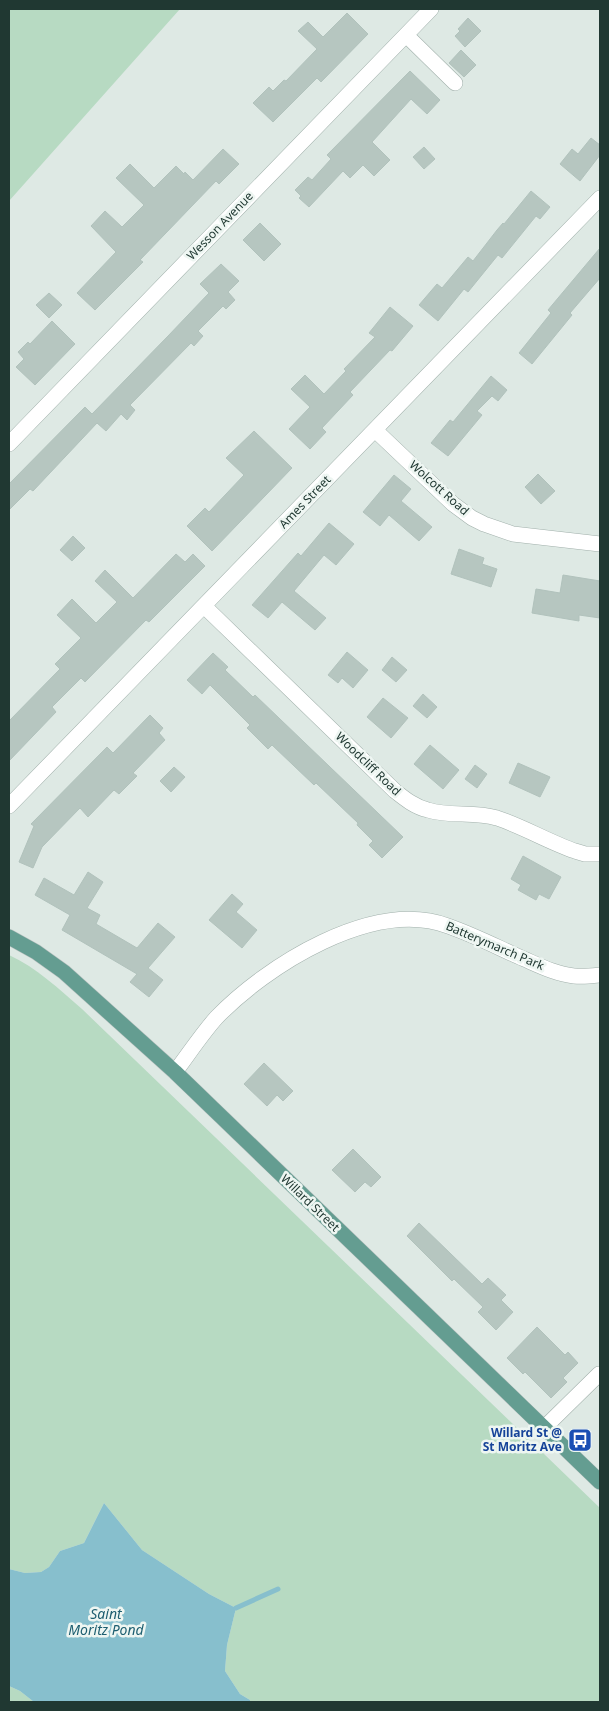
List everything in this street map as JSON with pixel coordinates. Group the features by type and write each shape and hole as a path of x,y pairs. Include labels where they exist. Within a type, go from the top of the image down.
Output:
{"main road":[{"name":"Willard Street","path":"9,937 36,952 64,972 175,1072 600,1482"}],"street":[{"name":"Wesson Avenue","path":"9,444 431,9"},
{"path":"406,35 455,83"},
{"name":"Ames Street","path":"9,806 600,198"},
{"name":"Wolcott Road","path":"375,430 453,504 472,518 513,534 600,544"},
{"name":"Woodcliff Road","path":"204,606 395,791 411,803 438,812 474,814 496,818 570,850 584,854 600,854"},
{"name":"Batterymarch Park","path":"175,1072 215,1020 236,999 269,973 298,954 330,939 382,922 410,919 434,922 455,928 554,971 573,976 600,976"},
{"path":"544,1428 599,1374"}],"green space":[{"path":"9,9 180,9 9,201"},
{"path":"9,955 38,973 82,1009 600,1508 600,1702 250,1702 250,1700 240,1694 225,1671 227,1645 236,1608 209,1594 142,1550 104,1503 84,1543 60,1551 49,1567 41,1572 25,1573 9,1569"},
{"path":"9,1686 20,1691 34,1702 9,1702"}],"water":[{"name":"Saint Moritz Pond","path":"104,1503 142,1550 209,1594 236,1608 227,1645 225,1671 240,1694 250,1700 250,1702 34,1702 20,1691 9,1686 9,1569 25,1573 41,1572 49,1567 60,1551 84,1543"}],"building":[{"path":"347,13 368,34 321,82 317,78 273,122 253,103 269,87 273,91 284,80 286,81 317,49 298,31 308,22 323,37"},
{"path":"468,18 481,31 465,47 455,36 460,31 458,29"},
{"path":"461,50 476,65 464,77 449,63"},
{"path":"410,71 440,100 427,114 411,99 372,142 390,160 374,176 363,165 350,178 343,171 309,207 299,198 301,196 295,190 308,177 312,180 331,159 327,155"},
{"path":"591,138 600,145 600,155 580,181 560,164 572,149 578,154"},
{"path":"424,147 435,159 424,169 413,157"},
{"path":"223,149 239,164 219,184 216,181 140,260 143,262 95,310 77,293 116,252 91,226 105,211 122,227 144,205 116,178 130,164 154,188 176,166 193,180"},
{"path":"531,191 550,207 540,219 536,216 502,258 498,255 468,292 464,289 438,321 419,305 437,284 442,288 468,257 473,261"},
{"path":"260,223 281,244 264,261 243,240"},
{"path":"600,248 600,278 570,313 572,315 532,364 519,353 551,313 548,310"},
{"path":"221,264 239,281 228,292 235,300 226,309 223,306 198,331 203,336 194,346 191,343 130,405 135,410 127,420 121,414 106,431 97,423 33,491 30,489 9,510 9,484 85,407 92,414 168,336 209,293 200,284"},
{"path":"49,293 62,305 49,318 36,305"},
{"path":"390,307 413,326 392,351 390,350 350,392 353,395 322,428 326,432 310,449 289,429 310,407 291,389 305,375 324,394 346,371 344,369 375,337 369,333"},
{"path":"52,321 75,344 35,385 16,367 24,359 18,352 28,342 30,344"},
{"path":"491,376 507,390 498,401 492,396 477,411 482,415 448,456 431,443 450,420 453,422"},
{"path":"254,431 292,468 212,551 187,526 205,508 209,512 244,475 226,458"},
{"path":"538,474 555,491 541,504 525,487"},
{"path":"394,475 411,489 401,501 432,527 419,541 389,515 380,526 363,512"},
{"path":"329,523 354,544 336,565 324,555 294,591 326,618 315,630 282,602 268,618 252,605 298,553 301,556"},
{"path":"73,536 85,548 72,561 60,550"},
{"path":"459,549 484,558 482,564 497,569 491,587 451,574"},
{"path":"176,554 185,562 193,554 205,566 149,622 146,620 85,682 81,678 52,707 56,712 9,761 9,721 60,669 55,664 81,638 57,615 72,599 96,623 117,602 95,581 105,570 133,598"},
{"path":"563,575 600,581 600,618 579,615 579,621 532,613 536,589 560,593"},
{"path":"347,652 368,670 353,688 342,678 338,683 328,675"},
{"path":"213,653 228,667 225,670 253,697 255,695 403,837 382,858 369,845 373,841 357,825 358,823 272,745 268,749 247,728 250,725 210,685 202,694 187,680"},
{"path":"392,657 407,670 396,682 382,670"},
{"path":"423,694 437,707 427,718 413,706"},
{"path":"383,698 408,718 391,738 367,717"},
{"path":"150,715 163,728 159,733 165,740 133,773 137,776 119,794 114,790 88,817 80,808 42,847 33,868 19,862 34,826 31,824 107,747 113,753"},
{"path":"430,745 459,770 443,789 414,764"},
{"path":"518,763 550,777 540,797 509,783"},
{"path":"475,765 487,774 477,788 465,779"},
{"path":"174,767 185,777 171,792 160,781"},
{"path":"523,856 561,877 549,899 539,894 536,900 518,890 521,885 511,879"},
{"path":"88,872 103,882 87,908 100,915 96,924 137,948 158,923 175,937 148,968 163,980 149,997 130,982 137,974 62,930 70,915 35,895 44,878 74,895"},
{"path":"232,894 243,904 236,912 257,930 242,948 209,920"},
{"path":"264,1063 293,1091 283,1101 277,1095 267,1106 244,1084"},
{"path":"353,1149 381,1177 371,1187 365,1182 355,1192 332,1170"},
{"path":"419,1223 482,1284 488,1278 506,1295 501,1300 513,1312 496,1330 478,1312 483,1307 454,1279 452,1281 407,1236"},
{"path":"537,1327 565,1355 568,1352 578,1363 563,1378 567,1382 551,1398 525,1372 523,1374 507,1358"}],"waterway":[{"path":"236,1608 278,1589"}],"place":[{"name":"Willard St @ St Moritz Ave","path":"580,1440"}]}
